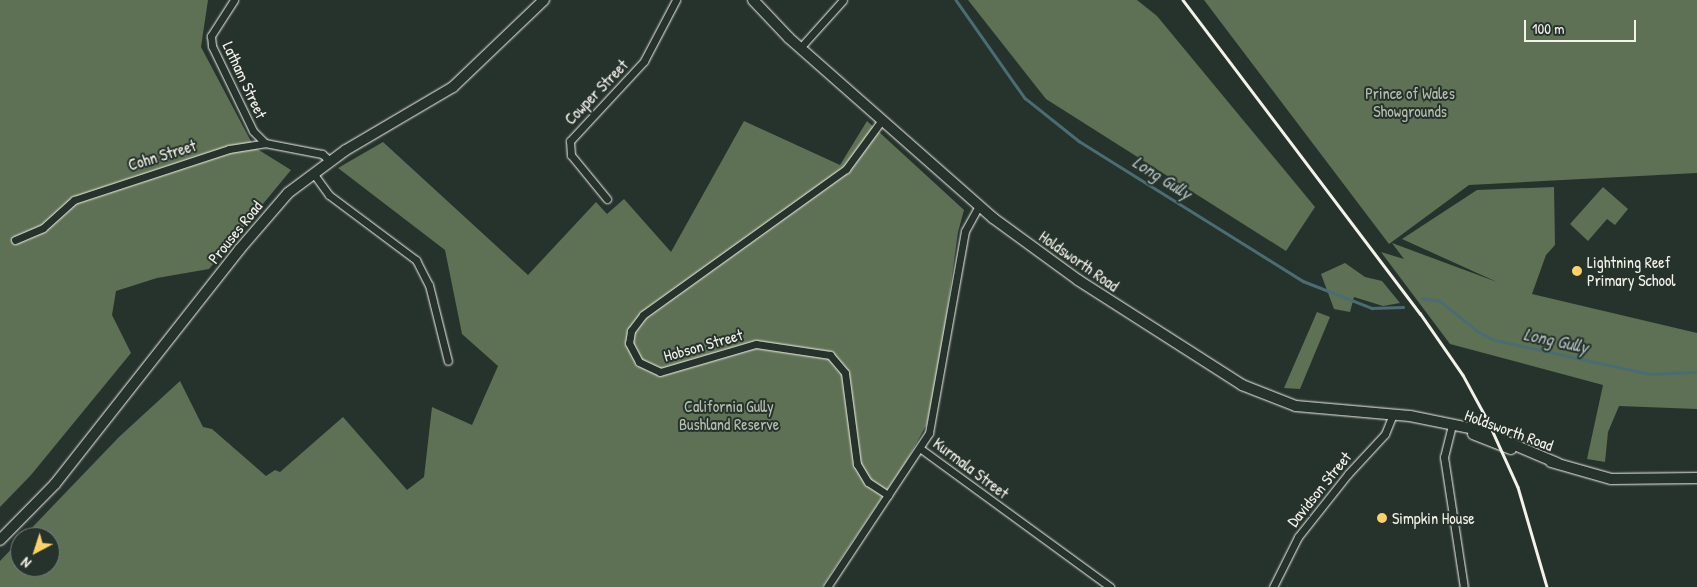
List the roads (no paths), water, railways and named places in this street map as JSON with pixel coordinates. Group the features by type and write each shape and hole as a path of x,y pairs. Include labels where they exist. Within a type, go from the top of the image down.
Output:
{"main road":[{"name":"Prouses Road","path":"0,540 55,484 261,222 313,173 330,161 453,87 544,0"},
{"name":"Holdsworth Road","path":"752,0 800,48 979,206 1078,280 1252,390 1296,406 1393,414 1452,425 1557,464 1616,480 1697,478"}],"street":[{"name":"Latham Street","path":"234,0 211,36 212,46 253,130 265,143"},
{"name":"Cowper Street","path":"607,199 571,155 569,146 575,133 644,61 676,0"},
{"path":"800,48 843,0"},
{"name":"Hobson Street","path":"882,120 846,169 643,315 631,331 629,343 639,362 660,372 756,344 830,356 845,373 857,464 868,482 888,495"},
{"name":"Cohn Street","path":"15,240 43,228 74,200 174,165 229,149 265,143 322,154 330,161"},
{"path":"313,173 332,198 416,260 429,285 448,361"},
{"name":"Kurmala Street","path":"979,206 965,231 934,416 921,449 1110,587"},
{"name":"Davidson Street","path":"1273,587 1298,537 1348,474 1385,434 1393,414"},
{"path":"1452,425 1444,457 1464,587"},
{"path":"827,587 921,449"}],"waterway":[{"name":"Long Gully","path":"956,0 1025,98 1079,141 1303,281 1372,308 1403,307"},
{"name":"Long Gully","path":"1422,298 1440,301 1479,332 1495,340 1649,374 1697,372"}],"railway":[{"path":"1183,0 1420,313 1463,375 1488,421 1518,487 1547,587"}],"place":[{"name":"Lightning Reef Primary School","path":"1577,271"},
{"name":"Simpkin House","path":"1382,518"}],"park label":[{"name":"Prince of Wales Showgrounds","path":"1410,102"},
{"name":"California Gully Bushland Reserve","path":"729,415"}]}
